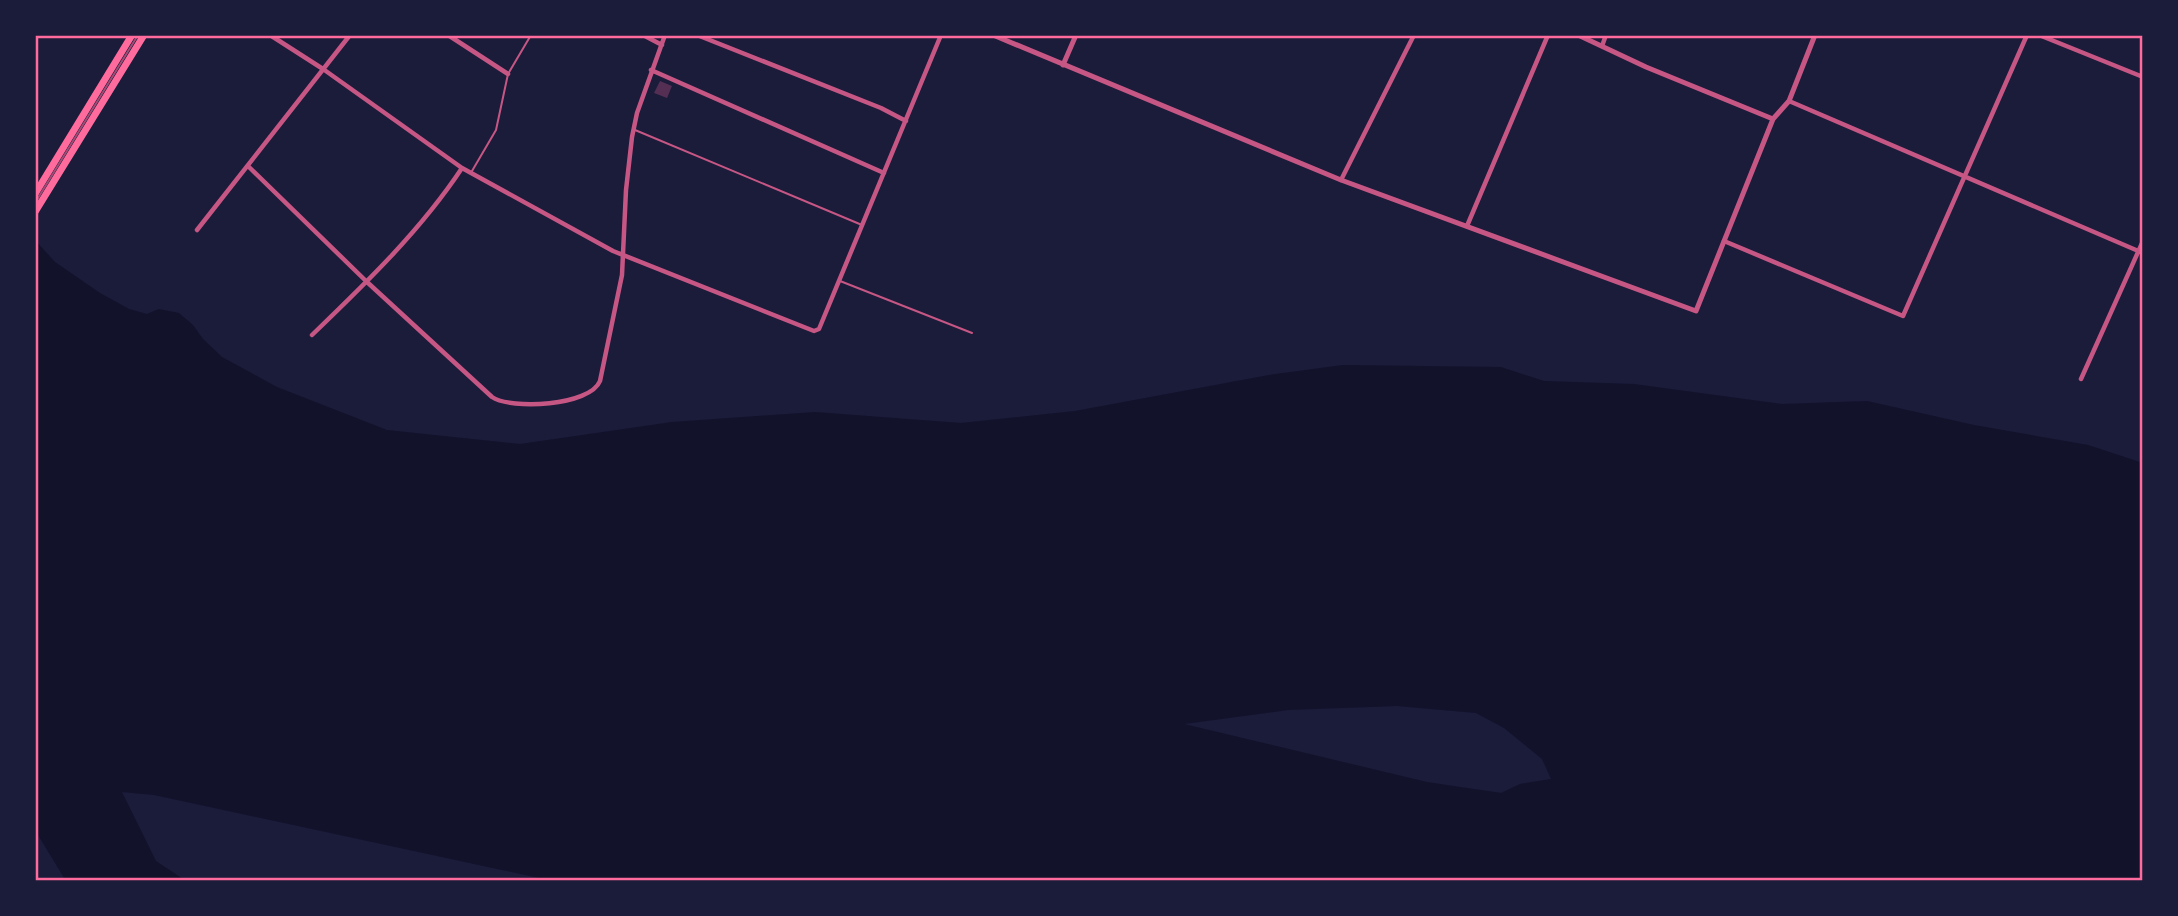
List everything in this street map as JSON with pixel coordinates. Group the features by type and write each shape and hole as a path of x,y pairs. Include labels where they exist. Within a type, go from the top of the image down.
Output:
{"main road":[{"path":"35,194 132,35"},
{"path":"35,212 144,35"}],"street":[{"path":"270,35 323,69 462,168 622,255 817,331 941,35"},
{"path":"197,230 350,35"},
{"path":"448,35 508,74"},
{"path":"643,35 662,45"},
{"path":"249,167 367,282 496,400 556,404 595,388 599,383 622,275 626,190 634,130 651,70 665,35"},
{"path":"697,35 881,108 905,121"},
{"path":"993,35 1341,180 1696,312 1773,120 1789,101 1815,35"},
{"path":"1063,65 1076,35"},
{"path":"1341,180 1414,35"},
{"path":"1466,226 1548,35"},
{"path":"1578,35 1773,120"},
{"path":"1602,46 1606,35"},
{"path":"1724,241 1903,316 2027,35"},
{"path":"2039,35 2143,77"},
{"path":"651,70 884,173"},
{"path":"1789,101 2141,252"},
{"path":"312,335 367,282 440,201 462,168"},
{"path":"2081,379 2141,252 2143,241"}],"lane":[{"path":"471,172 496,130 508,74 531,35"},
{"path":"634,130 862,225"},
{"path":"839,280 972,333"}],"shaded area":[{"path":"35,240 55,262 129,309 147,314 159,309 179,313 222,357 277,387 387,430 520,444 672,422 815,412 961,423 1075,411 1269,375 1343,365 1501,367 1544,381 1634,384 1782,404 1867,401 1974,425 2088,445 2143,463 2143,881 553,881 154,795 122,792 156,861 186,881 66,881 35,830","holes":["1397,706 1476,713 1504,728 1542,759 1551,779 1520,784 1501,793 1427,782 1184,724 1288,710"]}],"building":[{"path":"660,81 672,86 667,98 654,93"}],"tram line":[{"path":"35,203 138,35"}]}
